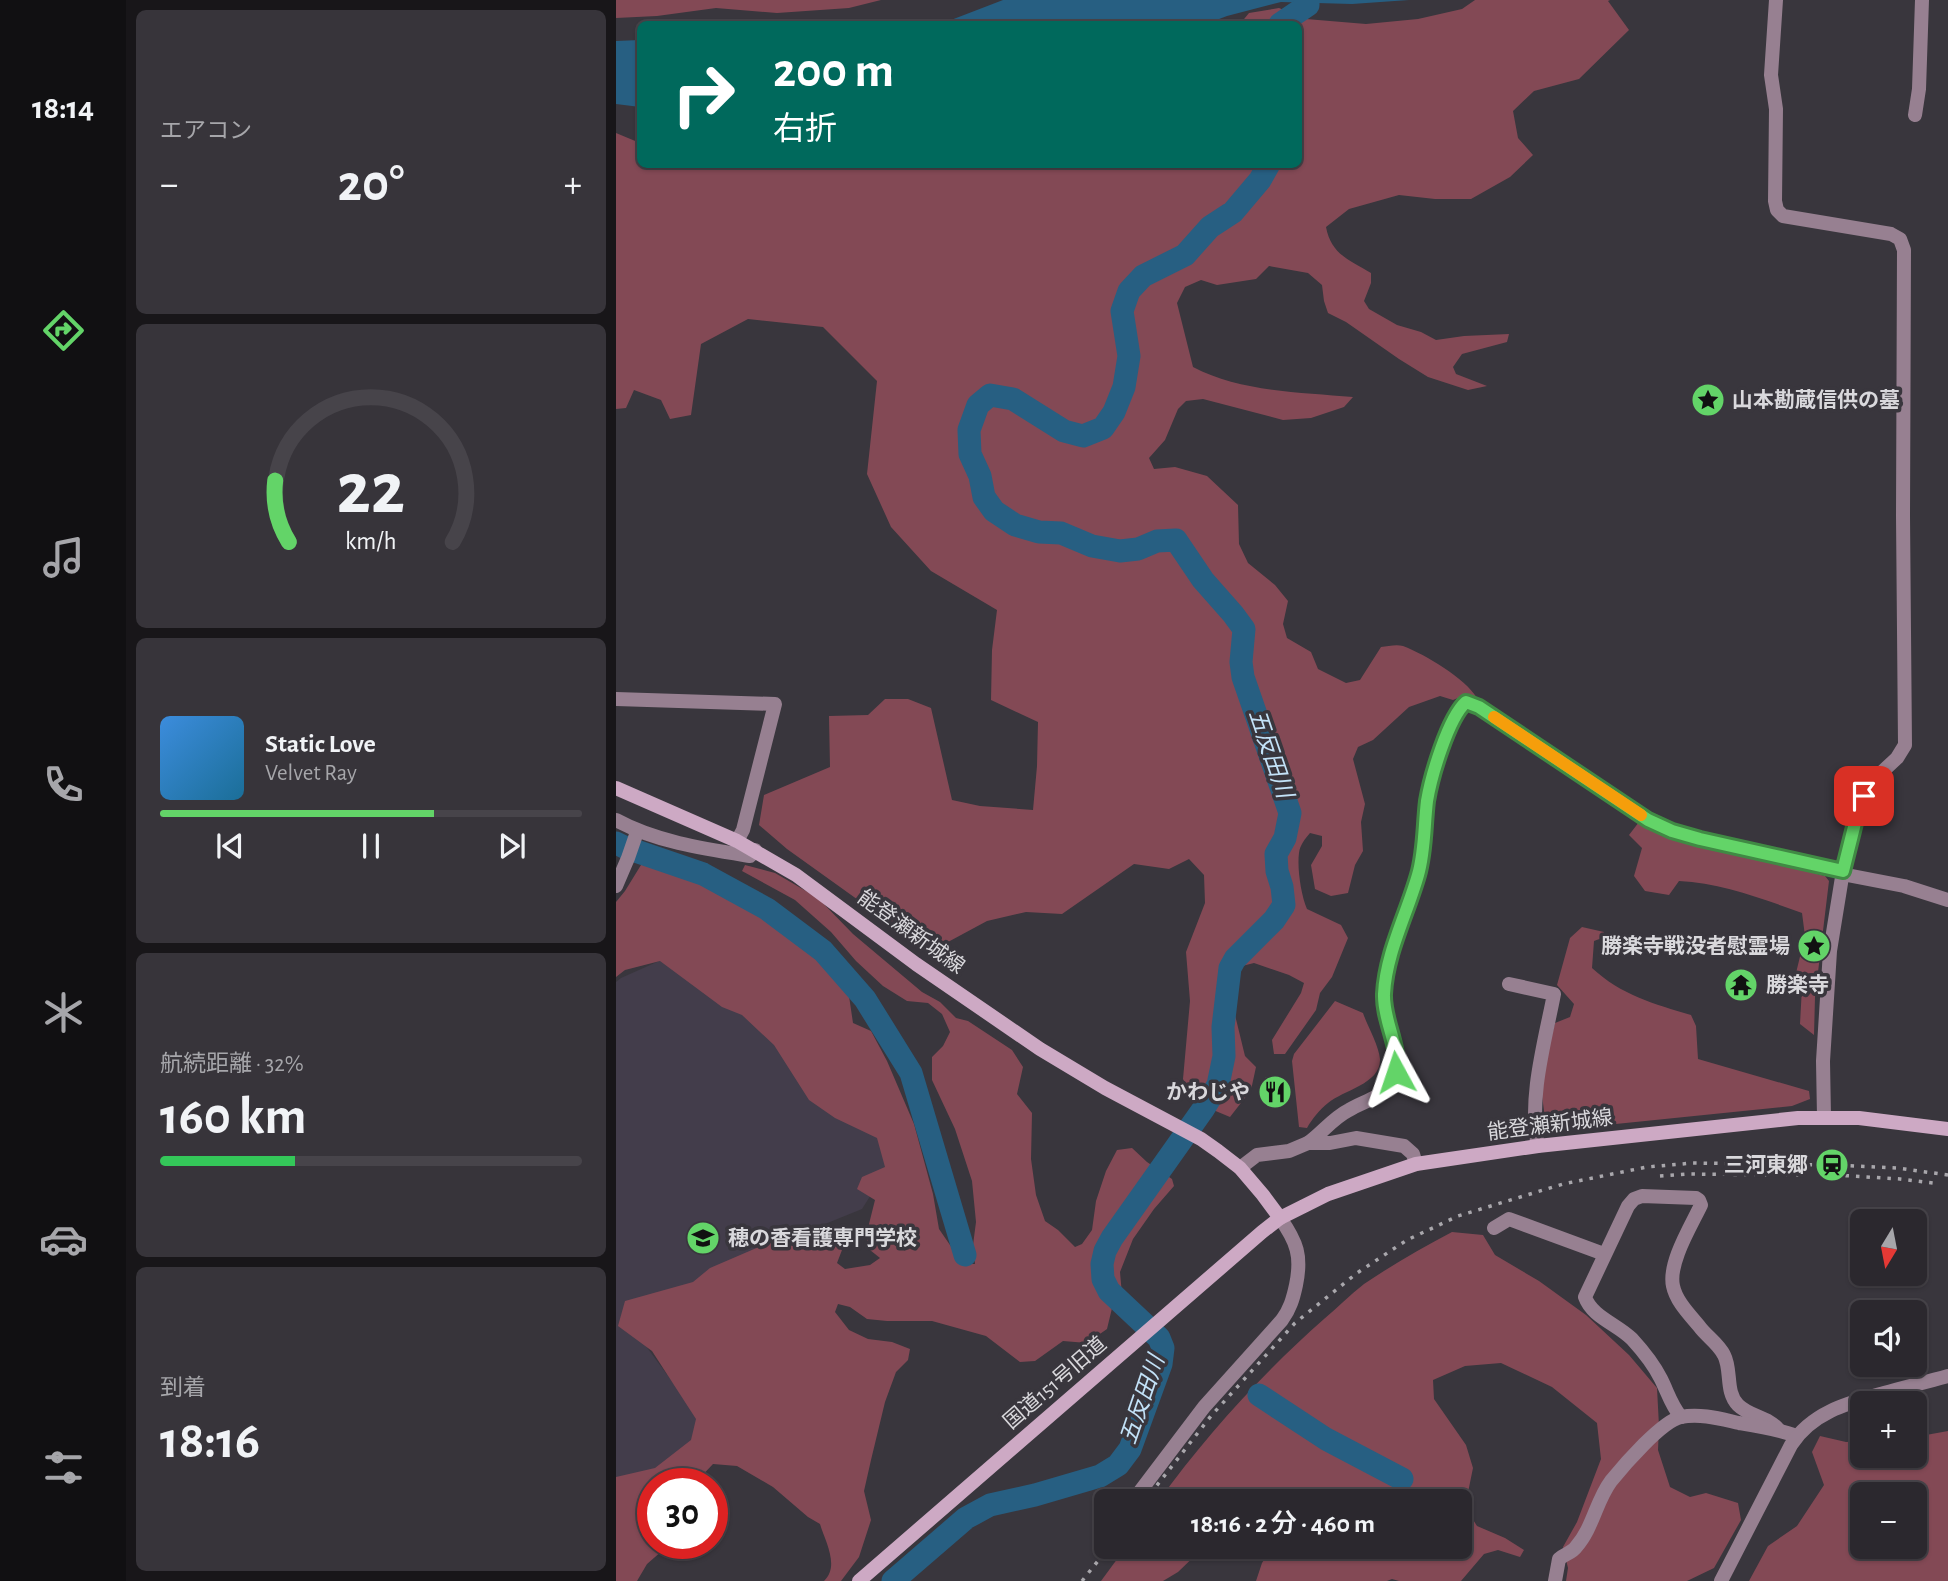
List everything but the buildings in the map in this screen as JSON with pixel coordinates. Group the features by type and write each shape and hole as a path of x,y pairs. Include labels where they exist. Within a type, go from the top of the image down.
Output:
{"main road":[{"name":"能登瀬新城線","path":"616,788 755,850 796,875 916,964 1040,1049 1105,1088 1201,1139 1240,1168"},
{"name":"能登瀬新城線","path":"1280,1218 1328,1194 1416,1164 1538,1146 1798,1118 1859,1118 1948,1129"},
{"path":"1240,1168 1280,1218"},
{"name":"国道151号旧道","path":"859,1581 1280,1218"}],"street":[{"path":"1776,0 1771,75 1776,109 1777,210 1783,216 1891,234 1900,239 1904,250 1905,745 1864,796 1843,871 1830,951 1823,1061 1824,1117"},
{"path":"1915,115 1919,89 1922,0"},
{"path":"616,699 775,704 743,830 737,841"},
{"path":"1240,1168 1257,1155 1289,1151 1308,1143 1346,1111 1377,1096 1389,1086 1396,1072 1396,1046 1384,1009 1384,990 1395,944 1419,874 1427,801 1433,777 1452,723 1466,702 1479,707 1648,820 1672,831 1843,871 1847,875 1904,886 1948,900"},
{"path":"616,820 636,835 750,856 755,850"},
{"path":"616,886 636,835"},
{"path":"1508,984 1554,994 1536,1096 1535,1132 1538,1146"},
{"path":"1308,1143 1330,1143 1356,1138 1404,1146 1413,1154 1416,1164"},
{"path":"1681,1417 1673,1407 1661,1378 1647,1356 1616,1325 1591,1310 1584,1297 1628,1206 1634,1199 1642,1196 1699,1200 1701,1205 1675,1265 1672,1279 1674,1288 1680,1302 1723,1354 1735,1403 1779,1430"},
{"path":"1142,1489 1204,1407 1291,1308 1300,1268 1291,1234 1280,1218"},
{"path":"1494,1228 1509,1219 1604,1254"},
{"path":"1721,1581 1796,1436 1821,1415 1842,1405 1948,1376"},
{"path":"1555,1581 1559,1559 1575,1549 1585,1535 1611,1482 1659,1430 1670,1422 1681,1417 1702,1416 1779,1430 1796,1436"}],"shaded area":[{"path":"616,0 881,0 849,8 777,13 716,8 616,18"},
{"path":"1475,0 1610,0 1608,1 1629,30 1579,79 1534,91 1513,111 1518,138 1533,155 1510,177 1471,199 1399,195 1349,209 1326,227 1337,250 1348,260 1371,273 1371,283 1364,301 1369,309 1397,325 1436,340 1509,334 1507,342 1462,354 1453,367 1456,374 1487,386 1468,390 1428,377 1399,359 1346,322 1328,313 1322,285 1308,273 1269,266 1256,279 1217,285 1201,280 1185,287 1177,303 1193,367 1230,382 1250,386 1353,397 1344,407 1311,418 1283,420 1203,399 1186,401 1178,409 1165,440 1149,458 1154,469 1175,467 1207,476 1238,505 1239,544 1248,563 1275,585 1288,601 1283,624 1287,638 1311,652 1318,669 1346,683 1360,680 1381,647 1401,645 1444,668 1464,683 1477,698 1463,696 1453,700 1440,696 1409,707 1373,740 1358,747 1353,759 1365,804 1361,822 1363,851 1355,865 1348,893 1331,896 1315,889 1311,865 1322,846 1322,836 1310,833 1300,847 1299,859 1301,889 1307,909 1341,925 1348,938 1332,977 1320,993 1316,1010 1285,1054 1274,1054 1272,1040 1301,993 1304,983 1254,963 1242,966 1233,989 1235,1015 1245,1056 1256,1067 1251,1090 1230,1117 1194,1102 1183,1079 1190,1001 1186,952 1205,903 1204,875 1189,859 1169,869 1134,864 1062,914 1026,912 987,921 948,942 907,935 787,849 759,825 764,795 830,767 829,716 868,715 885,699 908,699 931,708 952,800 980,806 1033,810 1038,722 991,700 992,650 997,610 931,571 891,527 867,474 877,381 823,327 748,319 701,344 691,415 670,419 661,400 634,390 626,408 616,409 616,133 637,142 637,168 1302,168 1302,21 1242,21 1249,13 1279,8 1306,19 1366,24 1418,19 1462,9"},
{"path":"1639,822 1670,834 1825,876 1829,881 1815,997 1814,1035 1800,1024 1802,987 1796,973 1805,936 1802,913 1742,892 1695,882 1679,881 1669,895 1645,891 1634,876 1642,848 1629,835"},
{"path":"641,865 658,865 728,895 783,931 829,969 849,996 853,1023 871,1031 887,1061 914,1124 933,1194 939,1229 963,1264 975,1264 973,1245 976,1222 972,1181 955,1129 932,1080 932,1057 943,1046 950,1032 942,1014 928,1003 907,1001 883,986 856,961 831,932 795,900 742,871 745,865 775,873 818,898 853,934 922,992 940,1002 956,1018 968,1021 1012,1050 1023,1067 1017,1094 1032,1113 1031,1159 1036,1195 1045,1221 1075,1247 1082,1244 1092,1230 1096,1201 1106,1171 1117,1150 1132,1148 1172,1179 1174,1186 1133,1239 1120,1272 1122,1295 1113,1304 1107,1329 1087,1343 1063,1341 1035,1361 1020,1362 986,1336 932,1321 867,1319 850,1307 838,1304 835,1312 849,1330 868,1339 892,1342 910,1349 908,1360 896,1372 885,1402 871,1460 864,1491 871,1520 859,1557 841,1581 824,1581 829,1575 831,1561 820,1524 773,1487 737,1466 713,1464 709,1468 655,1468 691,1440 696,1419 652,1351 618,1326 625,1301 693,1282 710,1268 773,1241 821,1231 836,1234 842,1250 837,1263 845,1269 870,1265 880,1258 870,1250 866,1236 875,1200 857,1189 862,1177 885,1167 877,1138 835,1118 809,1100 774,1045 742,1015 722,1007 660,961 625,970 616,977 616,902"},
{"path":"1582,927 1604,932 1602,938 1594,941 1592,968 1603,977 1639,998 1691,1015 1696,1026 1698,1059 1809,1091 1810,1099 1792,1106 1557,1130 1545,1118 1540,1081 1555,1023 1570,1017 1574,1004 1557,985 1570,938"},
{"name":"穂の香看護専門学校","path":"666,958 750,1015 880,1134 891,1163 862,1209 719,1267 631,1326 700,1419 696,1441 662,1468 637,1468 637,1473 616,1478 616,982"},
{"path":"1335,1001 1363,1013 1379,1054 1379,1068 1360,1086 1325,1105 1307,1128 1299,1127 1292,1061 1294,1054"},
{"path":"1452,1232 1483,1235 1495,1255 1539,1281 1586,1315 1629,1355 1657,1388 1658,1450 1670,1487 1690,1497 1706,1493 1738,1503 1741,1520 1714,1568 1687,1581 1566,1581 1568,1568 1563,1547 1577,1522 1601,1459 1597,1423 1552,1387 1501,1363 1465,1366 1433,1380 1434,1399 1466,1445 1473,1468 1469,1489 1167,1489 1257,1383 1301,1340 1364,1284"},
{"path":"1948,1431 1948,1581 1749,1581 1768,1546 1797,1526 1824,1485 1812,1452 1820,1436 1850,1442 1850,1468 1927,1468 1927,1435"},
{"path":"637,1472 637,1559 653,1559 637,1581 616,1581 616,1477"},
{"path":"1472,1518 1477,1526 1524,1550 1520,1557 1498,1550 1484,1554 1461,1581 1256,1581 1264,1559 1472,1559"},
{"path":"1117,1559 1192,1559 1163,1581 1101,1581"}],"water":[{"path":"1003,0 1409,0 1352,4 1281,2 1214,21 942,21"},
{"path":"637,40 637,107 616,104 616,41"}],"waterway":[{"name":"五反田川","path":"1284,21 1308,5 1308,0"},
{"name":"五反田川","path":"893,1581 966,1518 990,1505 1100,1476 1118,1465 1130,1449 1161,1364 1163,1348 1159,1338 1109,1291 1103,1279 1105,1251 1218,1085 1224,1056 1223,1027 1230,968 1235,959 1274,920 1284,905 1276,854 1285,838 1290,813 1243,677 1241,662 1244,629 1203,580 1176,540 1157,541 1138,549 1120,551 1092,546 1061,533 1039,532 1015,525 994,511 984,497 980,476 970,454 969,430 978,405 990,395 1013,399 1064,431 1083,436 1103,428 1114,412 1124,387 1129,356 1122,311 1129,291 1143,276 1185,255 1210,227 1233,212 1267,168"},
{"path":"616,843 703,874 767,909 823,951 865,999 911,1073 965,1255"},
{"path":"1259,1395 1326,1439 1402,1479"}],"railway":[{"path":"1154,1489 1211,1416 1295,1323 1357,1273 1407,1240 1458,1216 1563,1184 1647,1167 1693,1163 1897,1168 1948,1175"},
{"path":"1660,1176 1804,1175"},
{"path":"1835,1175 1933,1183"},
{"path":"1082,1581 1099,1559"}],"slow traffic":[{"path":"1494,717 1641,815"}],"place":[{"name":"山本勘蔵信供の墓","path":"1708,400"},
{"name":"勝楽寺戦没者慰霊場","path":"1814,946"},
{"name":"勝楽寺","path":"1741,985"},
{"name":"かわじや","path":"1275,1092"},
{"name":"三河東郷","path":"1832,1165"},
{"name":"穂の香看護専門学校","path":"703,1238"}],"route":[{"path":"1396,1072 1396,1046 1384,1009 1384,990 1395,944 1419,874 1427,801 1433,777 1452,723 1466,702 1479,707 1648,820 1700,839 1843,871 1864,796"}]}
